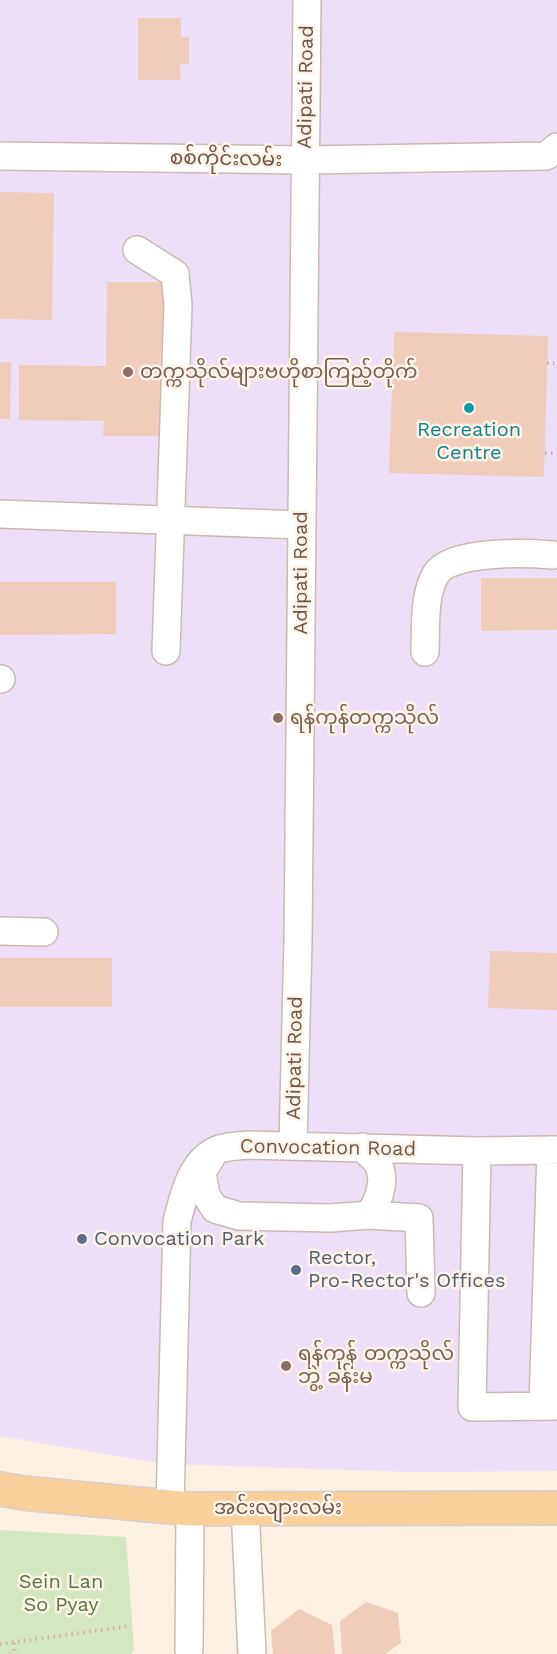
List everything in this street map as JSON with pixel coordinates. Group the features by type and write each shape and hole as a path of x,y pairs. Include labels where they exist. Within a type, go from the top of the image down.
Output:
{"main road":[{"name":"အင်းလျားလမ်း","path":"0,1489 180,1508 557,1508"}],"street":[{"name":"Adipati Road","path":"293,1145 298,940 307,0"},
{"name":"စစ်ကိုင်းလမ်း","path":"0,156 306,160 546,156 557,147"},
{"path":"136,249 175,274 178,305 166,651"},
{"path":"0,514 301,525"},
{"path":"425,652 427,602 437,572 458,559 520,552 552,555"},
{"path":"0,931 44,932"},
{"name":"Convocation Road","path":"189,1650 180,1508 177,1221 196,1167 216,1150 249,1144 477,1151 554,1150"},
{"path":"362,1148 377,1162 382,1181 379,1199 369,1215"},
{"path":"216,1150 202,1172 206,1195 215,1209 239,1216 331,1218 369,1215 419,1218 421,1293"},
{"path":"477,1151 472,1407 550,1406 554,1150"},
{"path":"245,1508 252,1654"}],"path":[{"path":"548,363 557,363"},
{"path":"544,453 557,453"},
{"path":"0,1644 129,1626"},
{"path":"14,1642 15,1654"}],"shaded area":[{"name":"ရန်ကုန်တက္ကသိုလ်","path":"0,0 557,0 557,1471 412,1472 166,1464 0,1436"}],"green space":[{"name":"Sein Lan So Pyay","path":"0,1530 126,1537 134,1649 131,1654 0,1654"}],"building":[{"path":"138,18 181,18 181,37 189,37 189,64 180,64 181,80 138,80"},
{"path":"0,192 54,193 52,320 0,319"},
{"path":"107,282 166,282 165,436 103,436 104,421 19,420 19,365 106,366"},
{"name":"Recreation Centre","path":"394,332 548,336 544,477 389,473"},
{"path":"0,362 11,362 10,419 0,419"},
{"path":"481,578 557,578 557,630 481,631"},
{"path":"0,582 116,582 116,634 0,635"},
{"path":"490,951 557,953 557,1010 488,1008"},
{"path":"0,958 112,958 112,1007 0,1007"},
{"path":"366,1602 398,1613 401,1643 385,1654 342,1654 340,1621"},
{"path":"299,1609 332,1625 335,1654 273,1654 271,1631"}],"place":[{"name":"တက္ကသိုလ်များဗဟိုစာကြည့်တိုက်","path":"128,372"},
{"name":"Recreation Centre","path":"469,408"},
{"name":"ရန်ကုန်တက္ကသိုလ်","path":"278,718"},
{"name":"Convocation Park","path":"82,1239"},
{"name":"Rector, Pro-Rector's Offices","path":"296,1270"},
{"name":"ရန်ကုန် တက္ကသိုလ် ဘွဲ့ ခန်းမ","path":"286,1366"}]}
